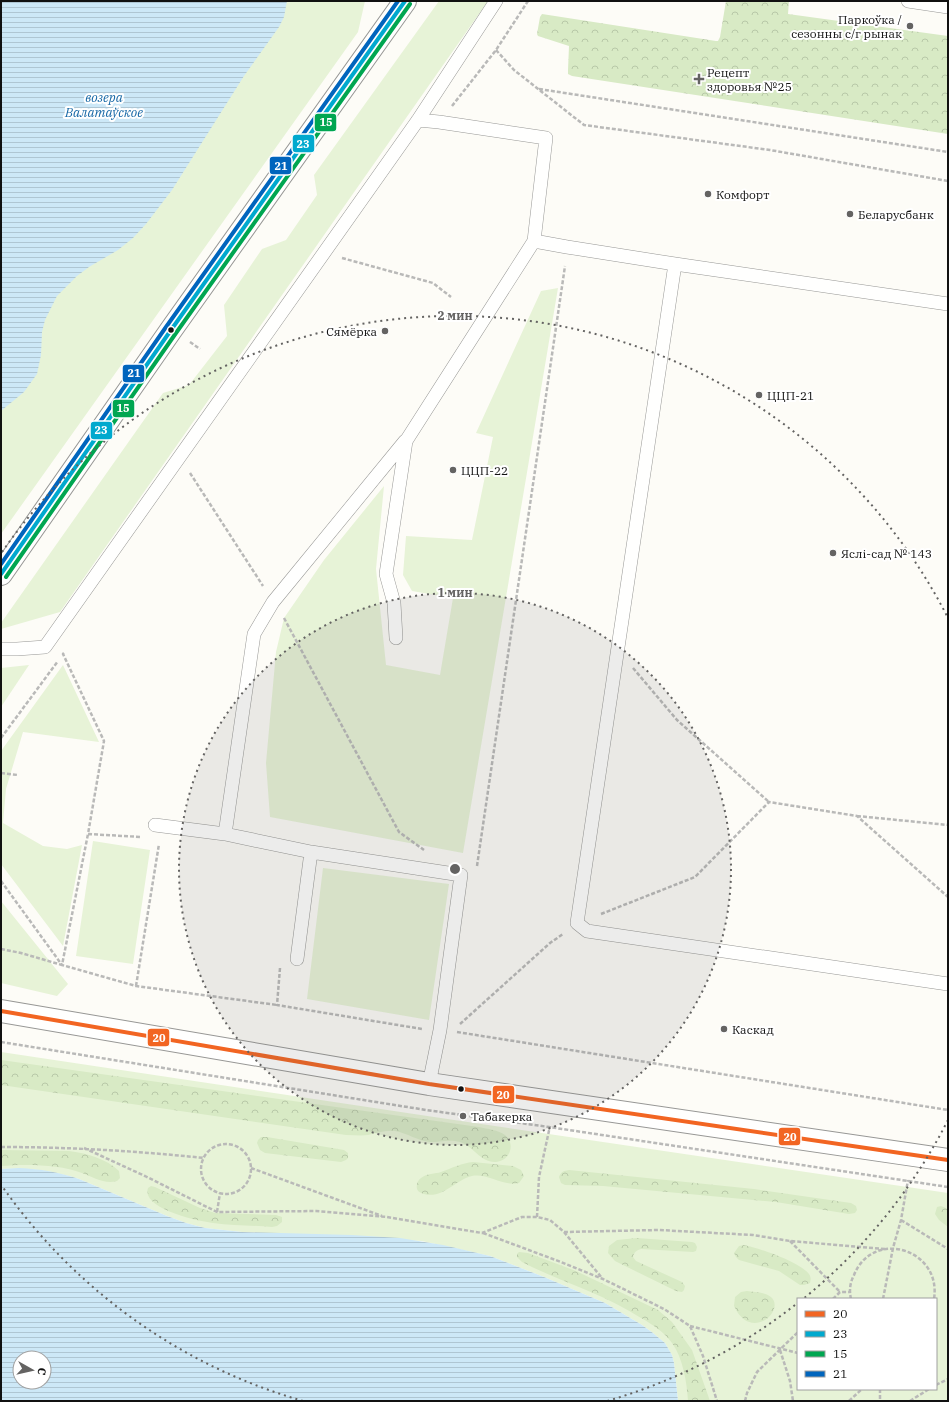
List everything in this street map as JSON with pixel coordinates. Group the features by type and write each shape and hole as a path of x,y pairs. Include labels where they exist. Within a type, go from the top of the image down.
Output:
{"street":[{"path":"1,574 171,330 405,1"},
{"path":"1,1011 429,1084 948,1160"}],"lane":[{"path":"1,649 45,647 418,120 496,1"},
{"path":"908,1 948,7"},
{"path":"225,834 254,634 274,602 406,441 534,240 546,138 418,120"},
{"path":"534,240 568,247 676,264 948,304"},
{"path":"676,264 617,649 577,924 587,931 948,984"},
{"path":"396,638 394,603 386,574 406,441"},
{"path":"155,825 225,834 311,852 461,875 440,1030 429,1084"},
{"path":"297,959 311,852"}],"path":[{"path":"440,122 496,50 528,1"},
{"path":"496,50 514,70 584,124 770,150 948,181"},
{"path":"538,89 948,152"},
{"path":"476,873 568,247"},
{"path":"341,258 433,283 451,297"},
{"path":"188,470 284,618 399,832 430,853"},
{"path":"1,738 68,648"},
{"path":"617,649 677,720 769,802 857,816 948,825"},
{"path":"62,965 88,834 104,741 63,654"},
{"path":"1,773 18,775"},
{"path":"458,1026 550,943 577,924 695,877 769,802"},
{"path":"857,816 948,897"},
{"path":"88,834 144,838"},
{"path":"136,986 159,839"},
{"path":"1,881 62,965"},
{"path":"1,949 21,953 136,986 277,1005 427,1030"},
{"path":"277,1005 281,966"},
{"path":"452,1031 948,1110"},
{"path":"1,1042 426,1110 550,1127 948,1187"},
{"path":"537,1217 539,1177 547,1135"},
{"path":"228,1145 239,1148 246,1154 250,1162 251,1168 249,1179 237,1192 227,1194 211,1189 202,1176 204,1158 211,1150 219,1146 228,1145"},
{"path":"1,1147 84,1148 149,1152 204,1158"},
{"path":"84,1148 145,1176 217,1212 316,1211 387,1217 482,1233 603,1278 664,1309 690,1326 797,1353"},
{"path":"883,1298 893,1248 902,1220 913,1154"},
{"path":"251,1168 387,1217"},
{"path":"217,1212 220,1193"},
{"path":"482,1233 522,1217 537,1217 550,1220 564,1232 603,1278"},
{"path":"902,1220 948,1249"},
{"path":"564,1232 659,1230 753,1235 790,1241 885,1249 893,1248 914,1254 923,1262 930,1271 934,1282 934,1298"},
{"path":"790,1241 840,1292"},
{"path":"851,1298 851,1280 856,1269 864,1260 874,1253 885,1249"},
{"path":"834,1298 840,1292 850,1292"},
{"path":"690,1326 703,1356 717,1401"},
{"path":"745,1401 747,1393 757,1372 797,1333"},
{"path":"780,1349 790,1381 793,1401"},
{"path":"937,1385 948,1379"},
{"path":"937,1382 941,1383"},
{"path":"849,1401 861,1390"},
{"path":"880,1390 880,1401"},
{"path":"910,1401 927,1390"}],"green space":[{"path":"1,1 365,1 358,32 1,534"},
{"path":"439,1 488,1 60,612 1,629 1,623 163,393 189,385 227,336 224,305 262,249 286,240 317,195 314,175"},
{"path":"726,1 789,1 788,14 948,36 948,134 572,76 568,74 569,46 538,36 537,34 540,17 542,14 718,41"},
{"path":"558,288 463,853 270,817 266,763 276,652 284,618 324,560 384,486 376,569 386,665 440,675 453,598 412,591 403,575 406,536 472,540 493,437 476,433 541,291"},
{"path":"29,665 1,707 1,668"},
{"path":"63,665 99,742 23,732 6,789 3,823 43,846 67,849 82,845 63,946 1,864 1,751"},
{"path":"93,841 150,850 133,964 76,956"},
{"path":"323,868 449,884 429,1020 307,999"},
{"path":"1,901 68,984 57,996 1,983"},
{"path":"1,1052 948,1193 948,1401 678,1401 672,1355 665,1343 653,1333 605,1303 490,1256 422,1241 242,1232 205,1228 167,1216 79,1179 40,1170 1,1169"},
{"path":"1,1060 479,1127 502,1133 508,1139 511,1147 510,1152 505,1159 491,1162 481,1157 465,1144 460,1142 430,1142 395,1131 384,1131 365,1135 346,1135 1,1085"},
{"path":"261,1137 344,1150 348,1153 348,1158 341,1162 265,1153 260,1150 257,1143"},
{"path":"1,1150 69,1151 82,1153 109,1163 119,1171 120,1178 117,1181 108,1182 73,1170 53,1166 1,1166"},
{"path":"473,1162 513,1166 521,1170 524,1176 519,1183 513,1184 501,1182 484,1176 472,1176 460,1181 443,1192 431,1195 424,1194 417,1190 418,1182 423,1176"},
{"path":"569,1170 754,1189 851,1203 856,1206 857,1210 855,1213 849,1214 776,1202 603,1186 565,1185 561,1183 559,1177 562,1172"},
{"path":"151,1186 200,1208 215,1213 276,1215 282,1217 282,1222 277,1226 272,1227 220,1224 184,1217 172,1213 153,1202 148,1195 148,1188"},
{"path":"941,1206 948,1209 948,1227 939,1220 935,1214 937,1207"},
{"path":"637,1238 695,1243 697,1247 696,1251 693,1252 641,1249 634,1254 633,1257 636,1261 682,1282 685,1286 682,1292 676,1291 615,1261 608,1253 609,1246 617,1240"},
{"path":"744,1245 769,1252 804,1269 811,1278 810,1283 800,1285 779,1271 739,1260 734,1253 739,1246"},
{"path":"519,1252 528,1253 576,1271 658,1310 672,1322 692,1350 710,1401 688,1401 687,1386 682,1363 672,1343 658,1329 612,1302 522,1262 517,1257"},
{"path":"741,1292 759,1292 771,1297 774,1303 774,1309 764,1320 757,1323 749,1322 741,1317 734,1306 735,1297"}],"water":[{"name":"возера Валатаўское","path":"1,1 287,1 284,17 279,27 244,76 172,190 146,224 133,238 118,250 77,276 57,296 45,320 42,332 41,355 37,374 24,392 1,411"},
{"path":"19,1168 57,1173 79,1179 167,1216 205,1228 242,1232 400,1238 443,1245 490,1256 605,1303 653,1333 665,1343 672,1355 678,1401 1,1401 1,1169"}],"transit line":[{"name":"21","path":"1,564 166,327 398,1"},
{"name":"23","path":"1,574 171,330 405,1"},
{"name":"15","path":"6,577 176,333 410,4"},
{"name":"20","path":"1,1011 429,1084 948,1160"}],"place":[{"name":"Паркоўка / сезонны с/г рынак","path":"910,26"},
{"name":"Рецепт здоровья №25","path":"699,79"},
{"name":"Комфорт","path":"708,194"},
{"name":"Беларусбанк","path":"850,214"},
{"name":"Сямёрка","path":"385,331"},
{"name":"ЦЦП-21","path":"759,395"},
{"name":"ЦЦП-22","path":"453,470"},
{"name":"Яслі-сад № 143","path":"833,553"},
{"name":"Каскад","path":"724,1029"},
{"name":"Табакерка","path":"463,1116"}]}
